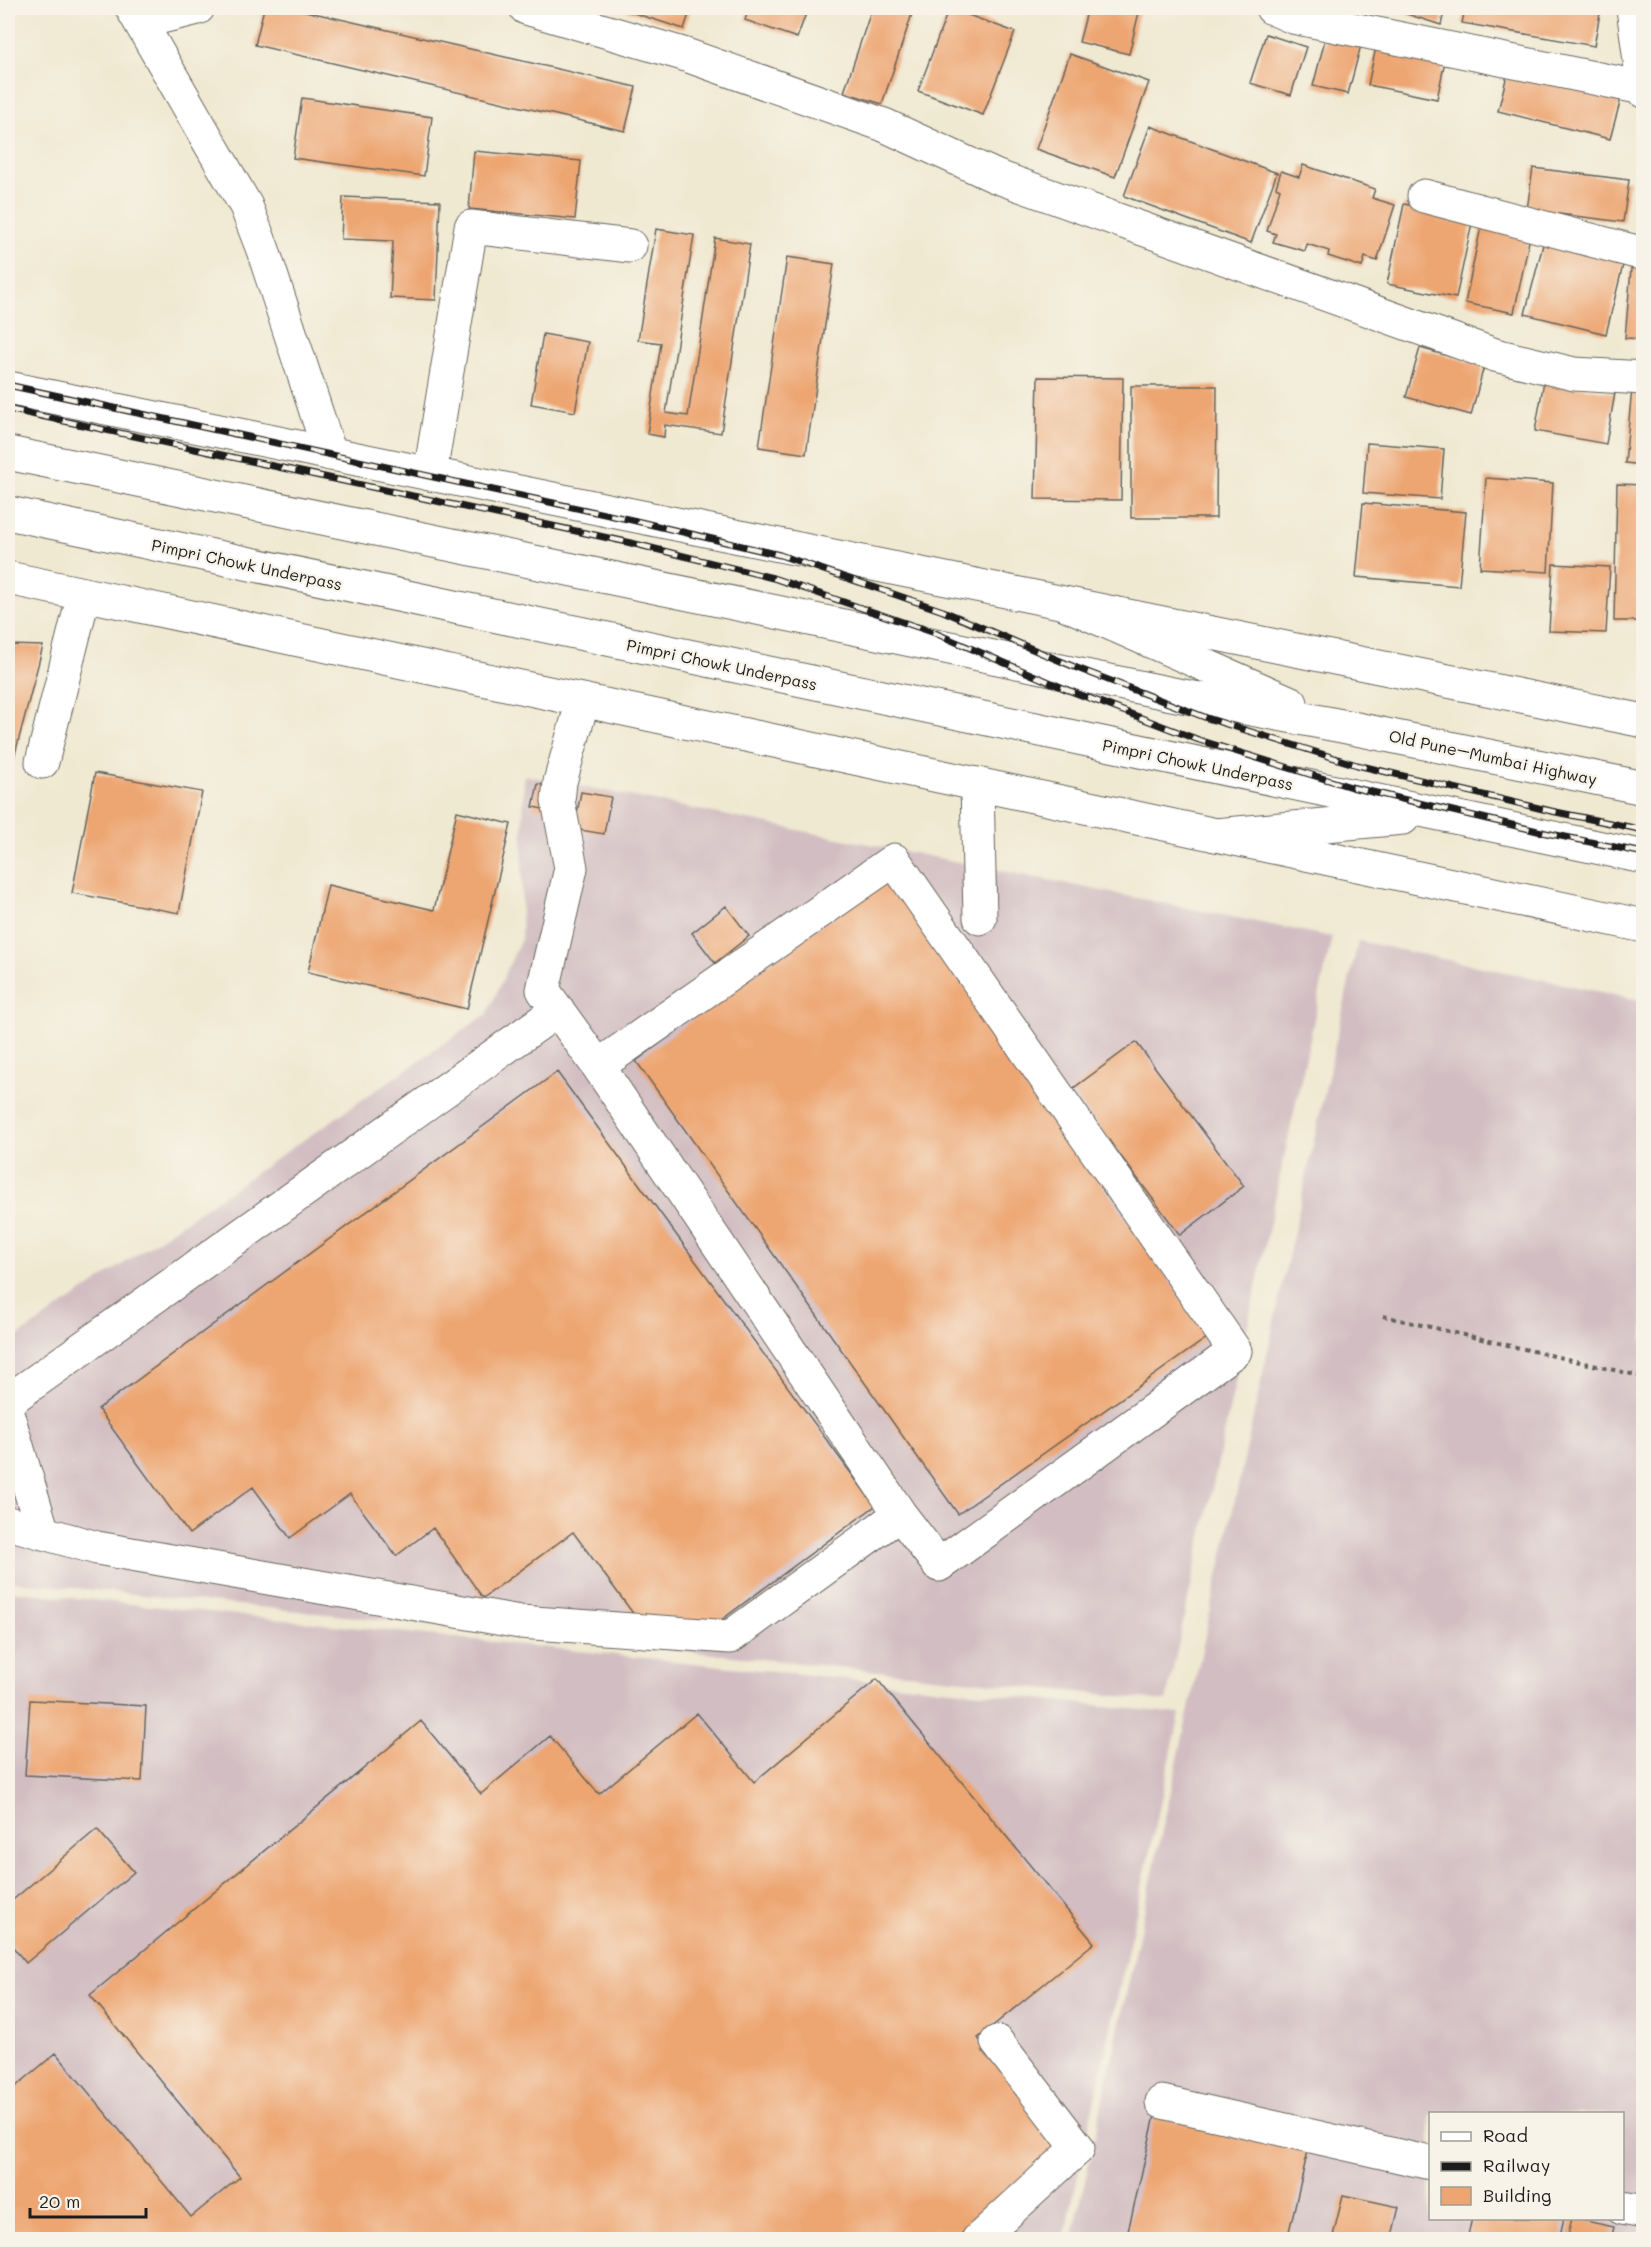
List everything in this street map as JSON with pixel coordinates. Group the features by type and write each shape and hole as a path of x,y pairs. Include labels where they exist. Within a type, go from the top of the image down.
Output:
{"main road":[{"path":"198,8 136,15 246,207 263,250 330,454"},
{"path":"526,8 683,54 884,125 995,176 1495,355 1574,374 1644,378"},
{"path":"1272,8 1293,17 1643,90 1633,8"},
{"path":"1424,196 1644,254"},
{"path":"430,474 471,227 630,246"},
{"path":"8,388 1644,721"},
{"path":"8,453 1172,694 1342,726"},
{"name":"Pimpri Chowk Underpass","path":"8,513 1437,814"},
{"path":"8,578 1644,926"},
{"path":"42,762 84,594"},
{"path":"1066,604 1342,726"},
{"path":"583,700 560,782 558,801 571,868 543,990 598,1066 900,1514 939,1566 1235,1351 894,860 598,1066"},
{"name":"Old Pune–Mumbai Highway","path":"1342,726 1644,788"},
{"path":"977,784 980,918"},
{"path":"1215,835 1437,814 1644,857"},
{"path":"8,1401 558,1010"},
{"path":"8,1416 44,1533"},
{"path":"8,1523 97,1548 520,1622 730,1637 900,1514"},
{"path":"978,2240 1078,2148 997,2042"},
{"path":"1162,2102 1429,2163"},
{"path":"1624,2208 1644,2212"}],"path":[{"path":"1383,1316 1644,1377"}],"shaded area":[{"path":"524,775 1332,937 1166,1701 8,1581 8,1343 487,1014 521,939"},
{"path":"1358,941 1643,1001 1643,2239 1072,2240"},
{"path":"8,1591 1180,1714 1064,2239 8,2240"}],"building":[{"path":"264,8 292,8 636,87 625,131 255,45"},
{"path":"618,8 691,8 684,29"},
{"path":"749,8 808,8 797,38 745,20"},
{"path":"872,8 891,8 912,14 882,104 844,92"},
{"path":"949,8 1015,32 983,115 918,91"},
{"path":"1088,8 1140,8 1129,54 1079,42"},
{"path":"1388,8 1445,8 1441,25"},
{"path":"1465,8 1601,8 1594,46 1462,23"},
{"path":"1266,34 1306,47 1291,95 1250,83"},
{"path":"1326,36 1361,45 1348,94 1313,86"},
{"path":"1377,42 1446,56 1437,99 1368,85"},
{"path":"1070,54 1149,82 1115,177 1036,149"},
{"path":"1509,67 1622,95 1610,139 1498,111"},
{"path":"302,98 432,117 424,176 293,158"},
{"path":"1150,126 1277,173 1251,243 1124,196"},
{"path":"474,151 581,161 575,219 469,209"},
{"path":"1303,165 1375,189 1372,198 1395,205 1377,261 1365,257 1362,267 1328,256 1329,251 1307,244 1305,251 1273,242 1276,234 1267,231 1280,189 1276,187 1281,171 1299,177"},
{"path":"1533,168 1629,180 1623,222 1527,210"},
{"path":"343,197 440,201 436,300 390,298 393,241 341,239"},
{"path":"1404,204 1473,218 1456,298 1387,284"},
{"path":"1483,217 1532,227 1514,313 1465,303"},
{"path":"656,229 694,235 666,413 688,416 715,238 750,244 721,433 665,425 664,437 647,434 661,343 638,340"},
{"path":"1546,233 1626,253 1606,334 1525,314"},
{"path":"787,257 834,264 806,454 759,447"},
{"path":"1632,258 1644,259 1644,339 1625,338"},
{"path":"543,334 588,342 575,412 531,404"},
{"path":"1420,348 1484,366 1471,415 1406,397"},
{"path":"1038,377 1123,378 1121,500 1035,499"},
{"path":"1544,381 1615,393 1606,444 1535,431"},
{"path":"1131,386 1217,386 1216,518 1131,518"},
{"path":"1632,388 1644,389 1644,465 1625,463"},
{"path":"1367,443 1444,449 1440,499 1363,493"},
{"path":"1486,478 1553,483 1548,572 1480,568"},
{"path":"1617,484 1644,485 1644,621 1614,621"},
{"path":"1363,503 1466,512 1459,586 1356,577"},
{"path":"1553,564 1610,567 1606,633 1549,631"},
{"path":"8,645 43,646 8,781"},
{"path":"95,773 202,792 179,913 72,893"},
{"path":"538,784 553,787 548,810 533,807"},
{"path":"581,792 611,797 604,834 574,829"},
{"path":"457,811 511,824 467,1009 308,972 328,885 434,910"},
{"path":"888,876 1208,1337 958,1514 636,1061"},
{"path":"726,906 749,936 715,963 692,933"},
{"path":"1136,1042 1244,1186 1180,1235 1071,1090"},
{"path":"557,1072 875,1506 717,1623 635,1616 573,1532 483,1598 433,1528 396,1556 350,1494 290,1538 253,1487 189,1534 98,1409"},
{"path":"877,1679 1094,1943 978,2038 1067,2146 954,2240 8,2240 8,2093 56,2053 191,2217 240,2177 90,1995 421,1721 481,1794 550,1736 599,1794 697,1713 754,1782"},
{"path":"30,1700 146,1706 142,1781 25,1775"},
{"path":"97,1829 134,1872 26,1963 8,1941 8,1904"},
{"path":"1155,2116 1308,2151 1287,2240 1126,2240"},
{"path":"1343,2195 1399,2207 1391,2240 1332,2240"},
{"path":"1472,2220 1564,2220 1559,2240 1467,2240"},
{"path":"1572,2220 1614,2227 1611,2240 1567,2240"},
{"path":"1618,2234 1640,2239 1640,2240 1616,2240"}],"railway":[{"path":"8,385 632,520 780,555 943,611 1077,668 1207,718 1357,765 1551,811 1644,830"},
{"path":"8,409 627,542 773,578 935,633 1068,690 1199,740 1351,787 1546,833 1644,853"}]}
